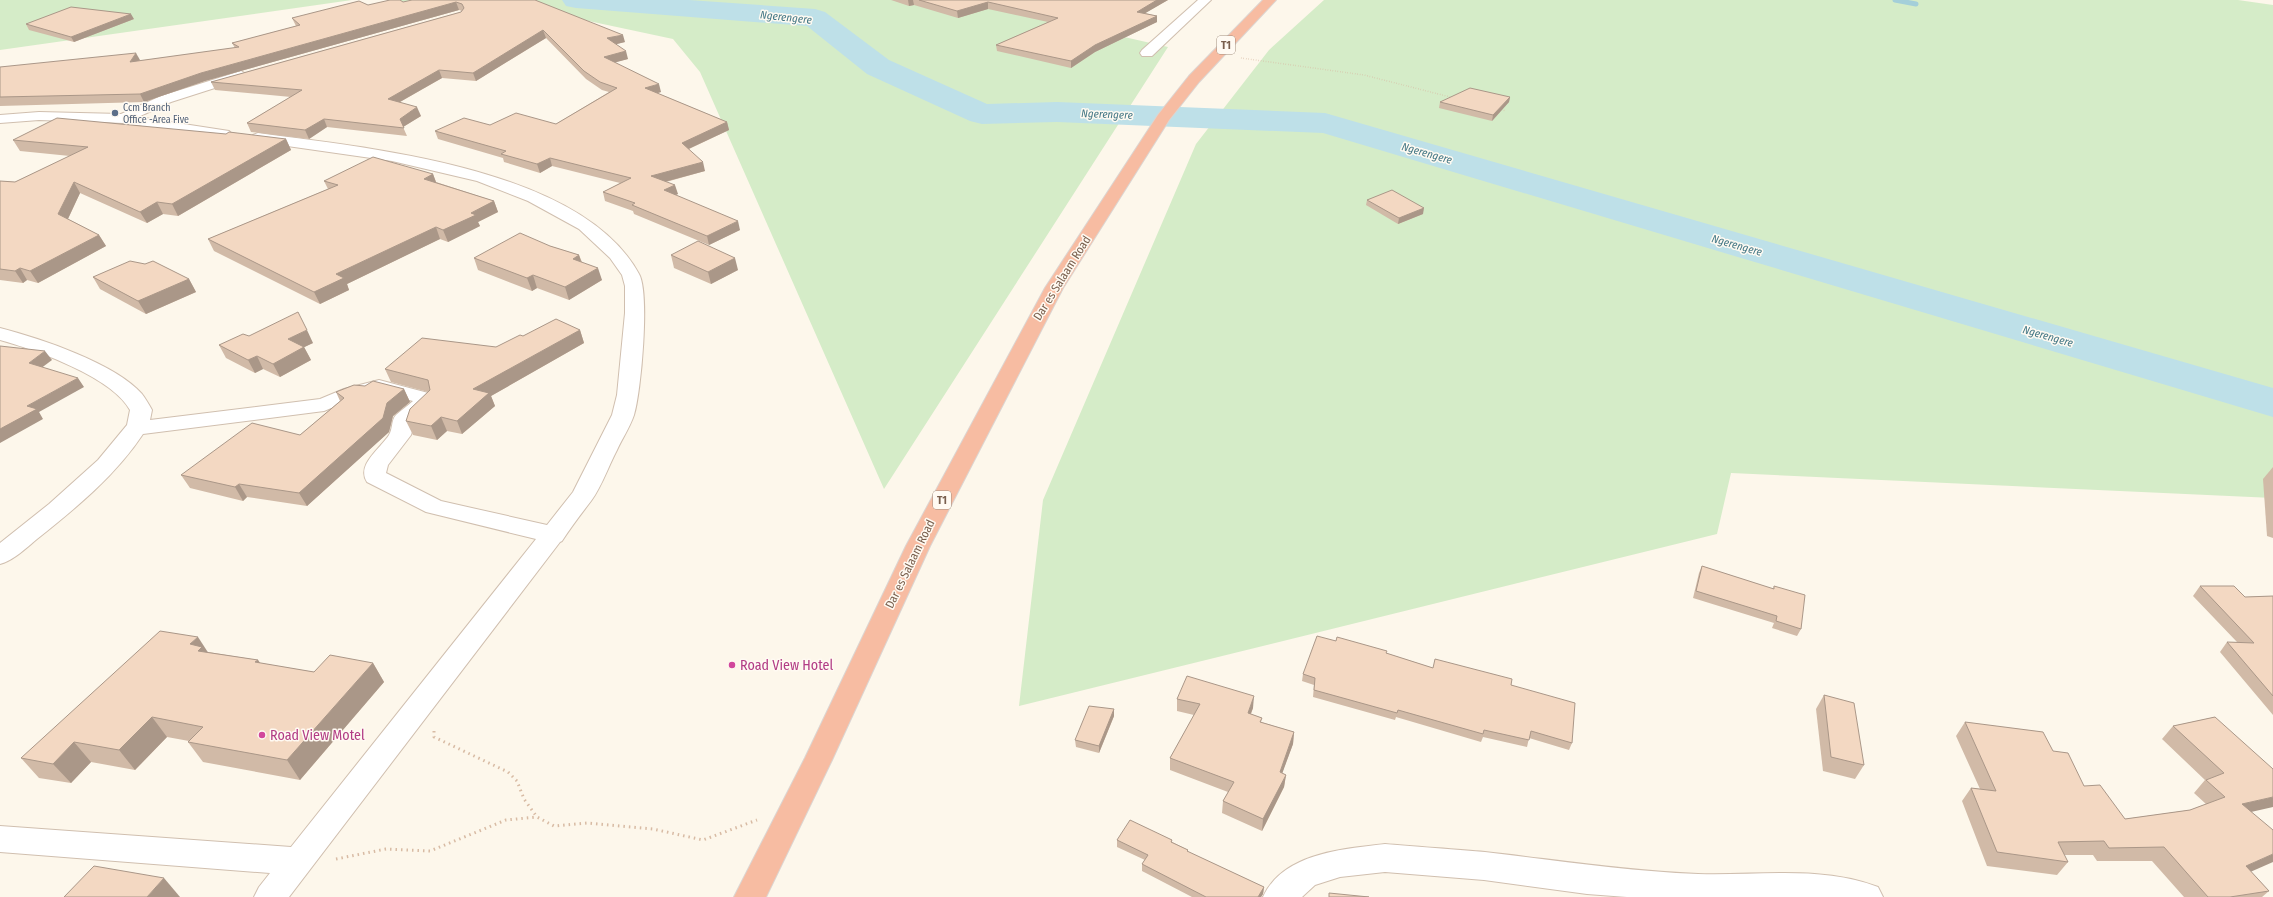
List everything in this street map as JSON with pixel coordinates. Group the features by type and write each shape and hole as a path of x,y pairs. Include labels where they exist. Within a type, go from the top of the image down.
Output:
{"highway":[{"name":"T1","path":"1214,56 1270,0"},
{"name":"Dar es Salaam Road","path":"750,897 794,810 918,546 1054,288 1163,118 1214,56"}],"street":[{"path":"1147,53 1205,0"},
{"path":"124,119 138,110 164,100 256,71"},
{"path":"0,119 45,116 124,119 188,130 392,156 482,177 534,197 573,216 596,232 626,266 634,286 635,313 627,395 623,415 583,495 554,535 270,897"},
{"path":"0,334 76,362 122,386 134,396 141,410 141,417 136,428 107,464 80,490 0,556"},
{"path":"136,428 324,405 351,393 379,386 425,398 425,402 404,419 405,423 401,434 375,468 375,477 434,507 554,535"},
{"path":"0,839 299,861"},
{"path":"1279,897 1305,874 1340,863 1385,858 1484,866 1587,880 1699,888 1796,886 1853,893 1867,897"}],"path":[{"path":"1214,56 1268,60 1364,75 1461,100"},
{"path":"1494,108 1506,110"},
{"path":"430,692 434,736 508,772 517,781 524,799 537,817 554,826 587,823 653,829 703,840 749,822 794,810"},
{"path":"299,861 341,858 386,849 430,850 506,820 537,817"}],"green space":[{"path":"0,0 352,0 0,50"},
{"path":"386,0 963,0 1168,47 884,489 700,72 673,39 523,7 467,8"},
{"path":"1324,0 2238,0 2273,5 2273,498 1731,473 1717,534 1019,706 1043,500 1196,144 1269,50"}],"building":[{"path":"390,0 400,0 403,2 412,0 535,0 623,35 607,38 626,51 604,57 659,84 645,88 727,122 682,143 703,162 651,176 675,185 664,190 738,221 707,236 632,205 635,203 603,192 631,178 550,158 537,164 501,154 506,151 435,131 464,118 490,125 516,113 556,124 617,88 600,82 584,71 543,30 473,73 439,70 388,99 417,107 400,119 404,128 324,119 305,130 247,123 302,90 211,82 461,12 464,8 462,4 456,2 201,73 140,94 0,97 0,67 136,53 130,62 239,47 232,43 300,25 292,18 359,1 368,5"},
{"path":"919,0 1157,0 1137,12 1157,16 1095,45 1071,61 996,45 1058,18 988,2 957,11"},
{"path":"71,7 131,14 71,37 26,24"},
{"path":"1470,88 1510,97 1493,115 1440,102"},
{"path":"57,118 226,134 229,132 286,139 172,204 157,202 140,212 74,182 58,214 99,235 30,271 20,268 15,271 0,269 0,181 15,182 88,147 13,140"},
{"path":"373,157 433,174 424,179 494,201 471,213 476,215 443,230 436,227 336,274 344,278 314,292 208,239 338,185 324,181"},
{"path":"1392,190 1424,208 1399,218 1367,200"},
{"path":"520,233 550,246 579,255 573,259 598,268 565,287 533,275 527,278 474,258"},
{"path":"698,241 735,258 708,272 671,255"},
{"path":"130,261 145,264 153,261 189,279 138,301 93,277"},
{"path":"298,312 307,330 288,339 304,347 273,364 257,356 248,360 219,345 243,334 249,336"},
{"path":"556,319 580,330 473,389 489,393 457,421 441,417 431,426 406,421 410,409 430,390 428,380 385,369 422,338 496,347 520,335 523,336"},
{"path":"0,346 45,351 29,363 78,378 27,406 37,409 0,429"},
{"path":"373,381 404,389 387,403 383,418 299,493 239,484 235,487 181,475 252,423 300,435 344,398 336,392 354,385 365,386"},
{"path":"1702,566 1774,589 1774,586 1805,595 1801,629 1776,621 1777,616 1696,591"},
{"path":"2200,586 2234,586 2245,597 2273,596 2273,696 2227,642 2254,643"},
{"path":"160,631 198,637 190,644 202,647 198,651 258,660 255,662 314,672 330,655 373,663 287,760 188,742 203,727 152,717 119,750 74,742 53,764 21,758"},
{"path":"1317,636 1336,641 1337,637 1387,651 1386,653 1433,668 1435,659 1512,679 1511,685 1575,703 1572,743 1531,731 1529,740 1484,730 1483,734 1398,710 1397,713 1314,690 1315,678 1303,674"},
{"path":"1187,676 1254,696 1248,713 1262,718 1260,722 1294,732 1280,772 1286,775 1263,819 1223,801 1234,782 1170,758 1200,704 1177,699"},
{"path":"1824,695 1854,703 1864,765 1831,757"},
{"path":"1089,706 1114,709 1099,746 1075,740"},
{"path":"2215,717 2273,769 2273,797 2242,804 2273,830 2273,854 2246,866 2269,891 2230,897 2208,897 2164,847 2109,848 2104,841 2058,842 2068,862 1997,852 1971,788 1996,791 1965,722 2043,732 2053,751 2068,753 2084,786 2100,785 2125,819 2190,810 2225,797 2206,780 2224,773 2173,726"},
{"path":"1130,820 1172,840 1171,842 1188,850 1187,851 1264,887 1258,897 1206,897 1142,864 1148,855 1117,840"},
{"path":"94,866 164,878 147,897 64,897"},
{"path":"1329,893 1369,897 1329,897"}],"waterway":[{"name":"Ngerengere","path":"576,0 815,18 878,67 982,114 1057,112 1325,123 2273,403"},
{"path":"1895,0 1916,4"}],"place":[{"name":"Ccm Branch Office -Area Five","path":"115,113"},
{"name":"Road View Hotel","path":"732,665"},
{"name":"Road View Motel","path":"262,735"}]}
